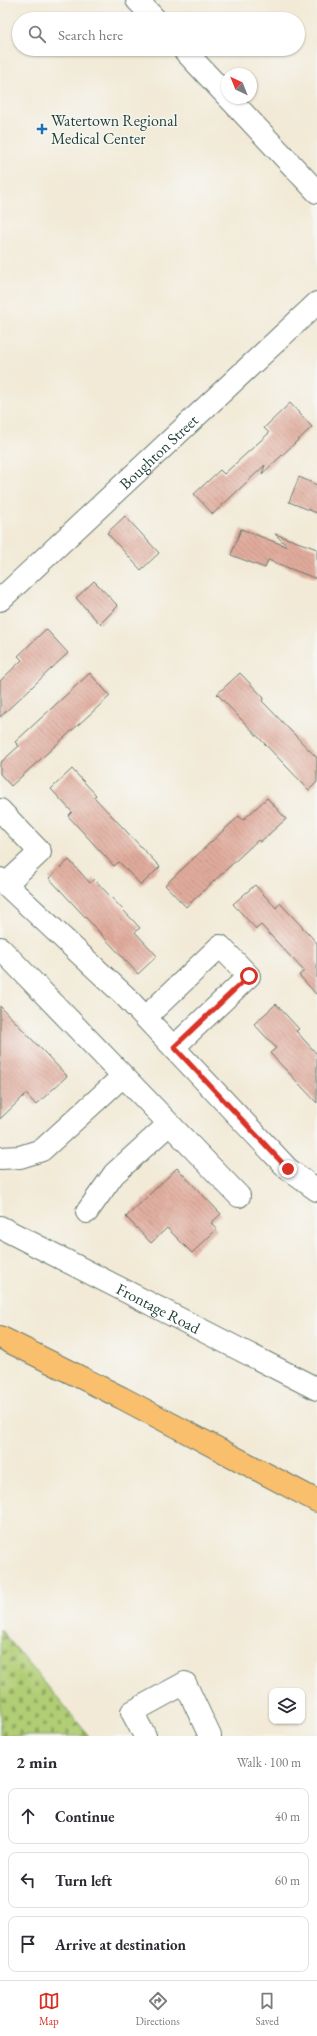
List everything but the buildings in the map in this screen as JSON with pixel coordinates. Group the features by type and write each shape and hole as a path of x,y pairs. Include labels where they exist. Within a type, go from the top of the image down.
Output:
{"highway":[{"path":"0,1337 122,1398 317,1501"}],"street":[{"path":"137,0 148,12"},
{"path":"190,56 221,90"},
{"path":"235,104 317,192"},
{"name":"Boughton Street","path":"0,600 317,304"},
{"path":"0,810 40,852 3,882 146,1017 288,1169 317,1190"},
{"path":"146,1017 220,946 249,976 174,1047"},
{"path":"0,948 239,1196"},
{"path":"0,1158 20,1157 42,1150 123,1076"},
{"path":"87,1212 114,1174 169,1124"},
{"name":"Frontage Road","path":"0,1226 317,1388"},
{"path":"145,1736 132,1712 185,1683 210,1736"}],"green space":[{"path":"0,1629 89,1736 0,1736"}],"place":[{"name":"Watertown Regional Medical Center","path":"42,129"}],"route":[{"path":"249,976 174,1047 288,1169"}]}
